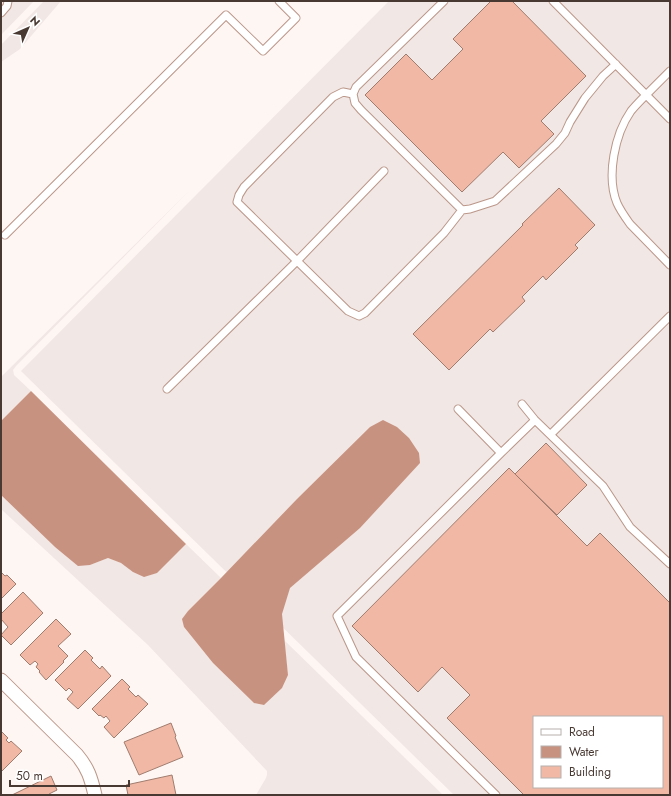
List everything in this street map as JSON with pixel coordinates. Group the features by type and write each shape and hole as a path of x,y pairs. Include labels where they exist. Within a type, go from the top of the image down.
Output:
{"street":[{"path":"1,680 85,764 95,795"}],"lane":[{"path":"1,13 8,1"},
{"path":"5,235 226,14 263,51 296,18 279,1"},
{"path":"444,1 356,87 353,94 355,103 361,110 462,210"},
{"path":"553,1 670,119"},
{"path":"353,94 343,92 333,97 244,187 237,202 348,311 359,316 365,313 444,233 462,210 495,202 556,144 585,98 603,76 616,64"},
{"path":"670,71 630,113 620,134 613,162 612,183 616,202 630,224 670,265"},
{"path":"167,389 297,261 384,171"},
{"path":"551,434 670,316"},
{"path":"522,404 535,420 603,486 630,527 670,564"},
{"path":"458,409 501,453"},
{"path":"496,795 356,657 337,616 535,420"}],"shaded area":[{"path":"1,1 34,1 1,35"},
{"path":"44,1 61,1 20,49 1,62 1,45"},
{"path":"389,1 670,1 670,795 454,795 21,371"},
{"path":"190,190 16,366 13,370 14,375 31,391 1,421 1,377"},
{"path":"1,495 55,547 90,565 108,558 121,563 133,571 178,552 186,544 221,578 188,611 184,627 213,663 254,703 264,705 288,675 284,640 443,795 256,795 266,778 267,771 148,645 1,509"}],"water":[{"path":"31,391 186,544 157,573 144,577 133,572 121,563 108,558 90,565 78,566 55,547 1,495 1,421"},
{"path":"383,420 397,427 409,438 419,453 420,463 360,528 290,588 282,614 288,675 282,688 264,705 254,703 213,663 184,627 182,619 188,611 297,499 370,427"}],"building":[{"path":"491,1 512,1 586,76 541,121 554,134 519,168 503,152 462,192 365,95 406,54 432,80 463,49 453,39"},
{"path":"559,188 595,225 575,245 578,248 546,280 543,276 522,297 525,301 493,332 490,329 449,370 413,334"},
{"path":"546,443 587,485 557,515 515,474"},
{"path":"509,468 587,546 600,533 670,603 670,795 524,795 447,718 470,695 442,667 418,692 352,626"},
{"path":"1,572 5,576 7,575 16,584 1,599"},
{"path":"23,592 43,613 11,645 1,635 8,627 1,619 1,614"},
{"path":"56,619 71,634 58,646 68,656 46,680 36,667 38,664 35,661 30,665 20,655"},
{"path":"85,650 93,658 91,660 100,669 102,666 111,676 78,709 67,699 73,692 69,688 66,691 55,680"},
{"path":"122,679 130,687 128,689 136,697 138,695 148,704 114,738 104,727 110,721 106,716 104,718 100,715 99,716 92,709"},
{"path":"171,723 183,757 139,775 124,742"},
{"path":"1,731 8,738 6,740 9,743 11,741 22,751 1,772"},
{"path":"172,775 176,795 128,795 126,785"},
{"path":"51,776 57,790 49,795 12,795"}]}
